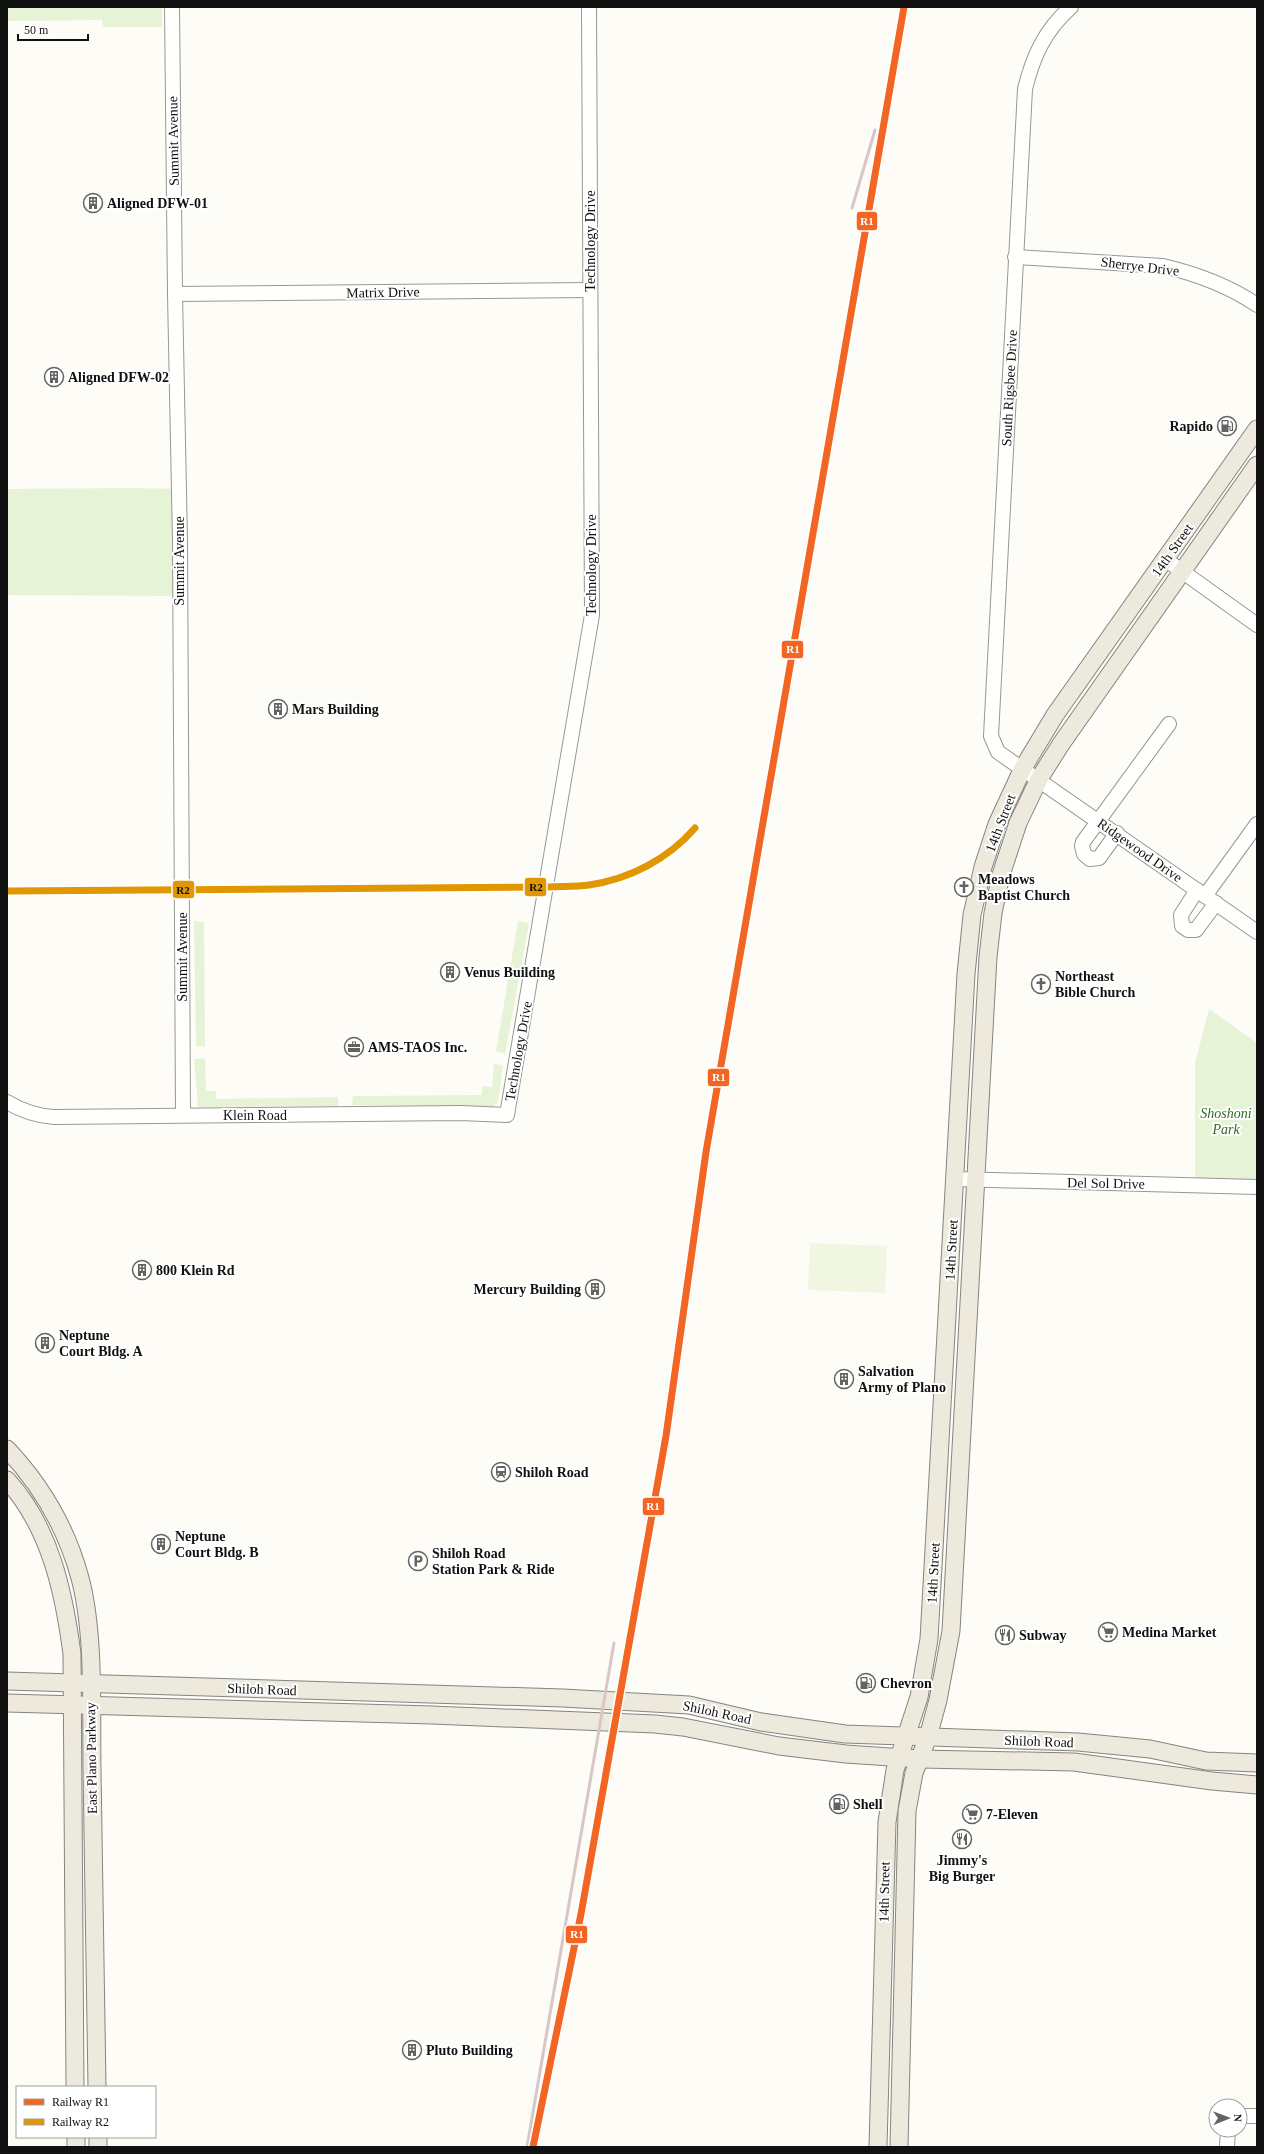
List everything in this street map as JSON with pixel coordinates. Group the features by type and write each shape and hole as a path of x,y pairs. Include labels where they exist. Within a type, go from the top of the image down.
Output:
{"main road":[{"name":"14th Street","path":"878,2147 887,1822 899,1758 919,1697 929,1639 962,1039 970,933 981,876 998,824 1022,768 1055,716 1257,429"},
{"name":"14th Street","path":"899,2147 907,1811 914,1773 928,1737 938,1700 948,1653 952,1613 991,928 1000,881 1018,823 1040,779 1065,738 1257,465"},
{"path":"981,876 1000,881"},
{"path":"962,1039 984,1040"},
{"path":"944,1371 966,1372"},
{"name":"East Plano Parkway","path":"7,1449 34,1481 58,1520 79,1576 86,1609 91,1705 98,2086"},
{"path":"12,1486 34,1481"},
{"name":"East Plano Parkway","path":"12,1486 42,1534 59,1578 67,1615 72,1654 75,2086"},
{"path":"936,1532 956,1533"},
{"name":"Shiloh Road","path":"7,1681 90,1685 570,1698 689,1705 761,1722 812,1730 907,1737 1078,1742 1150,1749 1206,1761 1257,1763"},
{"path":"271,1710 272,1689"},
{"name":"Shiloh Road","path":"7,1704 271,1710 615,1722 682,1727 808,1750 920,1759 1074,1762 1212,1781 1257,1785"},
{"path":"702,1730 706,1708"},
{"path":"1074,1762 1078,1742"},
{"path":"74,1924 94,1924"},
{"path":"882,1988 902,1989"},
{"path":"75,2062 97,2062"}],"street":[{"name":"Summit Avenue","path":"172,7 175,294 180,541 183,1115"},
{"name":"Technology Drive","path":"507,1115 592,615 589,7"},
{"name":"South Rigsbee Drive","path":"1022,768 998,752 991,736 990,724 1025,95 1028,78 1040,45 1060,17 1071,7"},
{"name":"Sherrye Drive","path":"1016,258 1163,266 1184,271 1221,285 1257,305"},
{"name":"Matrix Drive","path":"175,294 590,290"},
{"path":"1240,453 1257,465"},
{"path":"1165,559 1257,625"},
{"path":"1117,833 1099,858 1094,859 1086,857 1082,851 1082,846 1099,820 1169,724"},
{"name":"Ridgewood Drive","path":"1022,768 1099,820 1257,932"},
{"path":"1206,896 1257,824"},
{"name":"Klein Road","path":"7,1102 20,1110 41,1116 345,1116 461,1113 507,1115"},
{"name":"Del Sol Drive","path":"955,1179 1257,1187"}],"green space":[{"path":"7,7 162,7 162,27 103,27 102,20 7,21"},
{"path":"7,489 176,489 176,596 7,595"},
{"path":"194,921 204,922 205,1047 196,1046"},
{"path":"518,921 529,923 505,1054 496,1051"},
{"name":"Shoshoni Park","path":"1209,1009 1257,1043 1257,1182 1195,1180 1195,1063"},
{"path":"205,1058 206,1091 216,1091 216,1099 338,1097 338,1106 198,1107 194,1059"},
{"path":"494,1063 503,1066 498,1102 492,1108 473,1106 352,1105 353,1096 482,1095 482,1086 492,1087"},
{"path":"810,1243 887,1246 885,1293 808,1290"}],"railway":[{"path":"852,208 875,130"},
{"path":"7,891 584,886 619,878 647,866 673,849 695,828"},
{"path":"533,2147 581,1914 652,1516"},
{"path":"527,2147 614,1643"}],"rail line":[{"name":"R1","path":"533,2147 581,1914 666,1436 706,1152 904,7"},
{"name":"R2","path":"7,891 584,886 619,878 647,866 673,849 695,828"}],"place":[{"name":"Aligned DFW-01","path":"93,203"},
{"name":"Aligned DFW-02","path":"54,377"},
{"name":"Rapido","path":"1227,426"},
{"name":"Mars Building","path":"278,709"},
{"name":"Meadows Baptist Church","path":"964,887"},
{"name":"Venus Building","path":"450,972"},
{"name":"Northeast Bible Church","path":"1041,984"},
{"name":"AMS-TAOS Inc.","path":"354,1047"},
{"name":"800 Klein Rd","path":"142,1270"},
{"name":"Mercury Building","path":"595,1289"},
{"name":"Neptune Court Bldg. A","path":"45,1343"},
{"name":"Salvation Army of Plano","path":"844,1379"},
{"name":"Shiloh Road","path":"501,1472"},
{"name":"Neptune Court Bldg. B","path":"161,1544"},
{"name":"Shiloh Road Station Park & Ride","path":"418,1561"},
{"name":"Medina Market","path":"1108,1632"},
{"name":"Subway","path":"1005,1635"},
{"name":"Chevron","path":"866,1683"},
{"name":"Shell","path":"839,1804"},
{"name":"7-Eleven","path":"972,1814"},
{"name":"Jimmy's Big Burger","path":"962,1839"},
{"name":"Pluto Building","path":"412,2050"}]}
